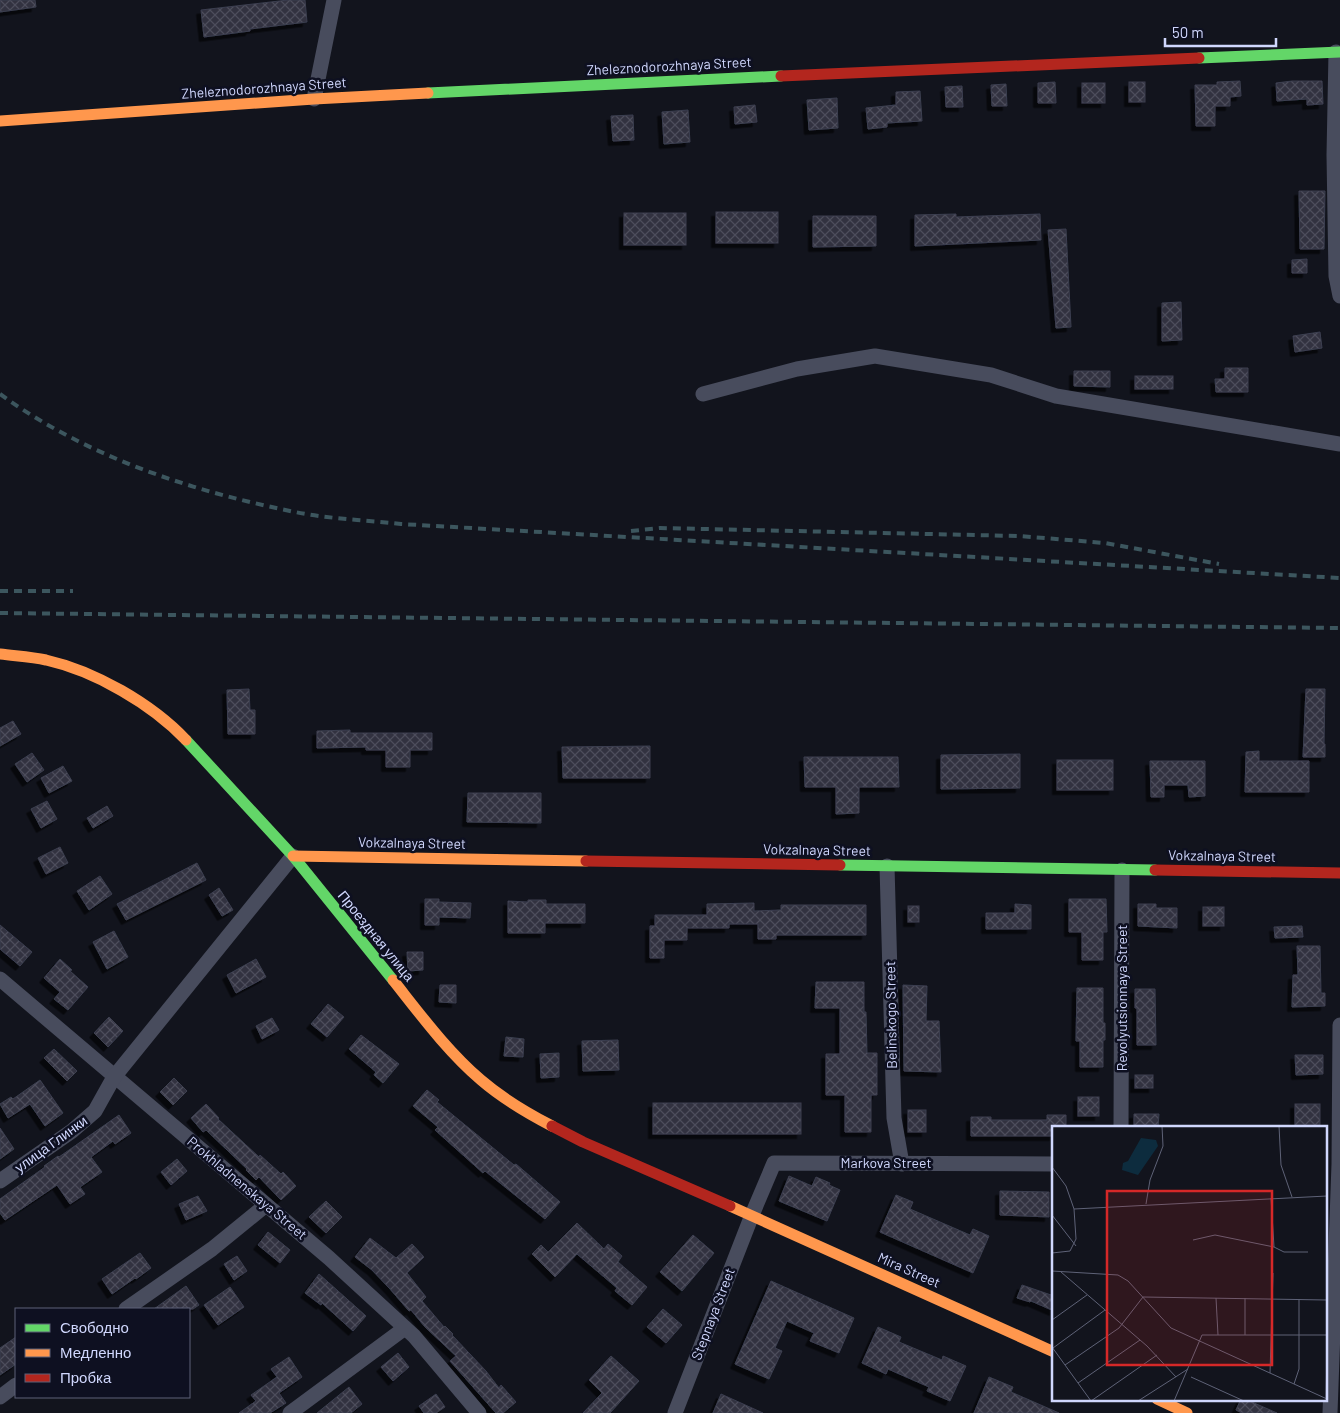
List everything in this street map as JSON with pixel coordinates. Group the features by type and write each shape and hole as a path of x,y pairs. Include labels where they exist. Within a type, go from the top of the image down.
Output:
{"street":[{"path":"314,99 334,0"},
{"path":"1338,52 1334,155 1336,276 1340,296"},
{"name":"Zheleznodorozhnaya Street","path":"0,121 314,99 514,88 1338,52"},
{"path":"704,394 797,369 876,356 991,375 1056,396 1340,444"},
{"name":"Проездная улица","path":"0,654 46,660 85,673 132,697 175,728 293,856 437,1035 481,1080 522,1110 583,1142 752,1215"},
{"name":"Vokzalnaya Street","path":"293,856 1340,873"},
{"name":"улица Глинки","path":"0,1181 72,1131 95,1111 114,1077 293,856"},
{"name":"Belinskogo Street","path":"887,866 894,1118 902,1164"},
{"name":"Revolyutsionnaya Street","path":"1121,1126 1122,870"},
{"name":"Prokhladnenskaya Street","path":"0,979 329,1258 414,1336 479,1413"},
{"path":"1330,1413 1340,1025"},
{"name":"Markova Street","path":"752,1215 774,1163 1052,1164"},
{"path":"127,1308 212,1249 266,1205"},
{"name":"Mira Street","path":"752,1215 1052,1351"},
{"name":"Stepnaya Street","path":"675,1413 752,1215"},
{"path":"290,1413 405,1328"},
{"path":"0,1397 15,1387"},
{"path":"1159,1400 1187,1413"}],"building":[{"path":"0,0 35,0 36,7 0,12"},
{"path":"288,0 305,0 307,22 204,37 201,10"},
{"path":"1240,81 1241,96 1230,97 1230,106 1215,106 1215,126 1196,126 1195,85 1217,85 1217,82"},
{"path":"1322,81 1323,104 1307,105 1307,99 1277,101 1276,83"},
{"path":"1055,82 1056,103 1038,103 1038,83"},
{"path":"1129,82 1145,82 1145,102 1129,102"},
{"path":"1082,83 1105,83 1105,103 1082,103"},
{"path":"1006,84 1007,106 992,106 991,85"},
{"path":"962,86 963,107 946,107 945,87"},
{"path":"920,91 922,121 887,123 887,127 868,129 866,108 896,105 896,92"},
{"path":"837,98 838,128 809,130 807,100"},
{"path":"755,105 757,122 735,124 734,107"},
{"path":"688,110 690,142 664,144 662,112"},
{"path":"633,115 634,140 613,141 611,116"},
{"path":"1299,191 1325,191 1324,249 1300,249"},
{"path":"716,212 778,212 778,243 716,243"},
{"path":"624,213 686,213 686,245 624,245"},
{"path":"956,214 956,217 1040,214 1041,240 915,246 915,215"},
{"path":"813,216 876,216 876,246 813,247"},
{"path":"1066,229 1071,327 1056,328 1048,230"},
{"path":"1307,259 1307,273 1292,273 1292,260"},
{"path":"1181,302 1182,340 1162,341 1162,303"},
{"path":"1320,332 1322,348 1295,352 1293,336"},
{"path":"1225,368 1248,368 1248,392 1216,392 1215,379 1225,379"},
{"path":"1074,371 1110,371 1110,387 1074,386"},
{"path":"1135,376 1173,376 1173,389 1135,389"},
{"path":"249,689 250,710 255,710 255,734 228,734 227,690"},
{"path":"1306,689 1325,689 1325,757 1303,757"},
{"path":"13,721 21,734 0,746 0,728"},
{"path":"350,730 350,733 432,733 432,750 410,750 410,767 386,767 386,750 366,750 366,747 317,748 317,731"},
{"path":"650,746 650,778 563,778 562,747"},
{"path":"1259,751 1259,761 1309,761 1309,792 1245,792 1246,752"},
{"path":"32,753 44,770 27,782 15,764"},
{"path":"1020,754 1020,788 941,789 941,755"},
{"path":"804,757 898,757 899,787 859,787 859,813 836,814 836,787 805,787"},
{"path":"1057,760 1113,760 1113,790 1057,790"},
{"path":"1150,761 1205,761 1205,796 1189,797 1188,785 1164,785 1164,797 1151,797"},
{"path":"63,766 72,781 49,793 41,778"},
{"path":"468,793 541,793 541,823 467,822"},
{"path":"47,801 57,819 41,828 31,809"},
{"path":"107,806 113,816 93,828 87,818"},
{"path":"60,847 68,863 46,874 38,858"},
{"path":"197,863 206,880 126,920 117,904"},
{"path":"100,876 112,894 89,910 77,891"},
{"path":"219,888 233,910 222,916 209,895"},
{"path":"425,899 439,899 439,902 471,903 470,918 439,917 439,925 425,925"},
{"path":"1069,899 1106,899 1107,932 1103,932 1103,960 1082,960 1082,932 1069,932"},
{"path":"528,900 546,900 546,904 585,904 585,923 545,923 545,933 508,933 508,901 528,902"},
{"path":"754,903 754,911 781,910 781,905 866,905 866,935 776,935 776,939 758,939 758,924 729,924 729,928 687,928 687,940 664,940 664,958 650,958 650,926 655,926 655,915 707,915 707,904"},
{"path":"1015,904 1031,905 1031,929 986,929 986,913 1015,913"},
{"path":"1138,904 1156,904 1156,908 1177,908 1177,928 1138,926"},
{"path":"908,906 919,906 919,922 908,922"},
{"path":"1203,907 1224,907 1224,926 1203,926"},
{"path":"0,925 32,952 20,966 0,949"},
{"path":"1302,926 1303,937 1275,938 1274,927"},
{"path":"114,931 128,957 107,969 93,942"},
{"path":"1297,946 1320,946 1321,993 1325,993 1325,1006 1292,1007 1293,975 1298,975"},
{"path":"407,952 423,952 423,970 408,971"},
{"path":"60,959 88,987 68,1010 54,999 60,992 44,978"},
{"path":"256,959 266,977 236,993 227,975"},
{"path":"816,982 864,982 867,1053 877,1053 877,1095 871,1095 871,1132 845,1132 845,1095 826,1095 826,1054 840,1054 840,1008 815,1008"},
{"path":"440,985 456,985 456,1003 439,1002"},
{"path":"903,985 927,986 926,1021 939,1021 941,1072 904,1071"},
{"path":"1077,988 1103,988 1105,1040 1103,1040 1103,1067 1080,1067 1080,1041 1076,1041"},
{"path":"1135,989 1155,989 1156,1045 1137,1045"},
{"path":"328,1004 344,1017 327,1037 311,1024"},
{"path":"109,1017 123,1031 108,1047 94,1033"},
{"path":"272,1018 279,1030 262,1039 256,1026"},
{"path":"361,1035 399,1064 383,1083 374,1075 376,1072 349,1049"},
{"path":"506,1037 524,1039 523,1057 504,1056"},
{"path":"618,1040 619,1070 583,1071 582,1041"},
{"path":"54,1049 77,1071 67,1081 44,1058"},
{"path":"559,1053 559,1077 541,1078 540,1054"},
{"path":"1295,1055 1323,1055 1323,1074 1296,1075"},
{"path":"1135,1075 1153,1075 1153,1088 1135,1088"},
{"path":"174,1078 187,1091 173,1105 160,1092"},
{"path":"40,1080 63,1113 45,1126 30,1104 8,1118 0,1104 11,1097 13,1099"},
{"path":"427,1090 439,1100 437,1102 514,1165 516,1164 560,1202 545,1219 485,1171 483,1173 435,1130 438,1127 413,1106"},
{"path":"1078,1097 1099,1097 1099,1116 1078,1116"},
{"path":"653,1103 801,1103 801,1134 653,1134"},
{"path":"206,1104 218,1119 259,1157 260,1155 281,1174 283,1172 296,1186 281,1200 259,1177 256,1180 206,1130 203,1132 191,1118"},
{"path":"1295,1104 1320,1104 1320,1126 1295,1126"},
{"path":"908,1110 926,1110 926,1132 908,1132"},
{"path":"1134,1114 1159,1114 1158,1126 1134,1126"},
{"path":"119,1115 131,1133 115,1144 113,1141 91,1157 102,1172 80,1187 85,1194 70,1204 57,1185 5,1220 0,1213 0,1199 58,1156"},
{"path":"1047,1115 1066,1115 1066,1126 1052,1126 1052,1136 971,1136 971,1117 991,1117 991,1120 1047,1120"},
{"path":"0,1128 14,1149 0,1159"},
{"path":"177,1159 187,1171 171,1185 161,1172"},
{"path":"789,1176 812,1186 816,1177 840,1190 827,1221 779,1201"},
{"path":"1000,1191 1049,1192 1049,1217 1000,1215"},
{"path":"896,1195 913,1202 910,1209 970,1235 973,1229 989,1236 973,1273 880,1232"},
{"path":"198,1196 207,1211 186,1220 179,1204"},
{"path":"326,1201 342,1217 326,1233 309,1217"},
{"path":"577,1223 604,1249 608,1244 622,1256 618,1262 647,1287 632,1305 615,1291 617,1288 577,1254 555,1277 532,1254 541,1245 548,1252"},
{"path":"268,1232 290,1250 280,1263 258,1245"},
{"path":"693,1235 714,1253 682,1291 660,1272"},
{"path":"370,1238 396,1258 412,1244 424,1257 407,1273 426,1297 422,1301 486,1371 499,1388 501,1385 516,1402 503,1413 496,1413 450,1361 456,1356 425,1327 411,1310 409,1311 372,1270 355,1257"},
{"path":"140,1253 151,1268 112,1294 102,1279"},
{"path":"237,1256 247,1271 234,1280 224,1264"},
{"path":"319,1274 366,1316 353,1331 322,1303 321,1305 305,1293"},
{"path":"771,1281 854,1318 839,1353 810,1341 814,1333 787,1321 775,1348 782,1351 769,1379 735,1364"},
{"path":"1022,1285 1052,1295 1052,1310 1031,1301 1017,1298"},
{"path":"186,1286 199,1305 193,1309 155,1308"},
{"path":"230,1287 244,1307 218,1325 204,1305"},
{"path":"663,1309 682,1325 666,1343 647,1327"},
{"path":"878,1327 901,1337 899,1342 942,1360 943,1356 966,1366 950,1401 927,1391 929,1387 888,1369 886,1374 862,1363"},
{"path":"15,1338 15,1365 0,1375 0,1348"},
{"path":"398,1353 409,1367 393,1381 381,1367"},
{"path":"611,1356 639,1381 610,1413 583,1413 602,1393 589,1380"},
{"path":"289,1357 302,1377 279,1393 286,1403 270,1413 239,1413 256,1401 251,1395 277,1377 271,1369"},
{"path":"989,1377 1013,1387 1011,1392 1059,1413 974,1413"},
{"path":"349,1387 362,1404 351,1413 317,1413"},
{"path":"436,1394 445,1407 436,1413 424,1413 419,1406"},
{"path":"721,1394 763,1413 713,1413"},
{"path":"1241,1400 1247,1400 1277,1413 1242,1413 1236,1410"}],"railway":[{"path":"0,394 68,436 141,469 217,494 321,516 401,524 1340,578"},
{"path":"631,531 660,528 1019,536 1105,543 1219,564"},
{"path":"0,591 73,591"},
{"path":"0,613 1340,628"}],"traffic: fast":[{"path":"1199,58 1340,52"},
{"path":"428,93 781,76"},
{"path":"186,740 293,856 393,980"},
{"path":"840,865 1155,870"}],"traffic: slow":[{"path":"0,121 428,93"},
{"path":"0,654 46,660 84,672 140,702 157,714 186,740"},
{"path":"293,856 586,861"},
{"path":"393,980 434,1032 469,1069 489,1087 524,1111 552,1126"},
{"path":"730,1206 1052,1351"},
{"path":"1159,1400 1187,1413"}],"traffic: jam":[{"path":"781,76 1199,58"},
{"path":"586,861 840,865"},
{"path":"1155,870 1340,873"},
{"path":"552,1126 583,1142 730,1206"}]}
